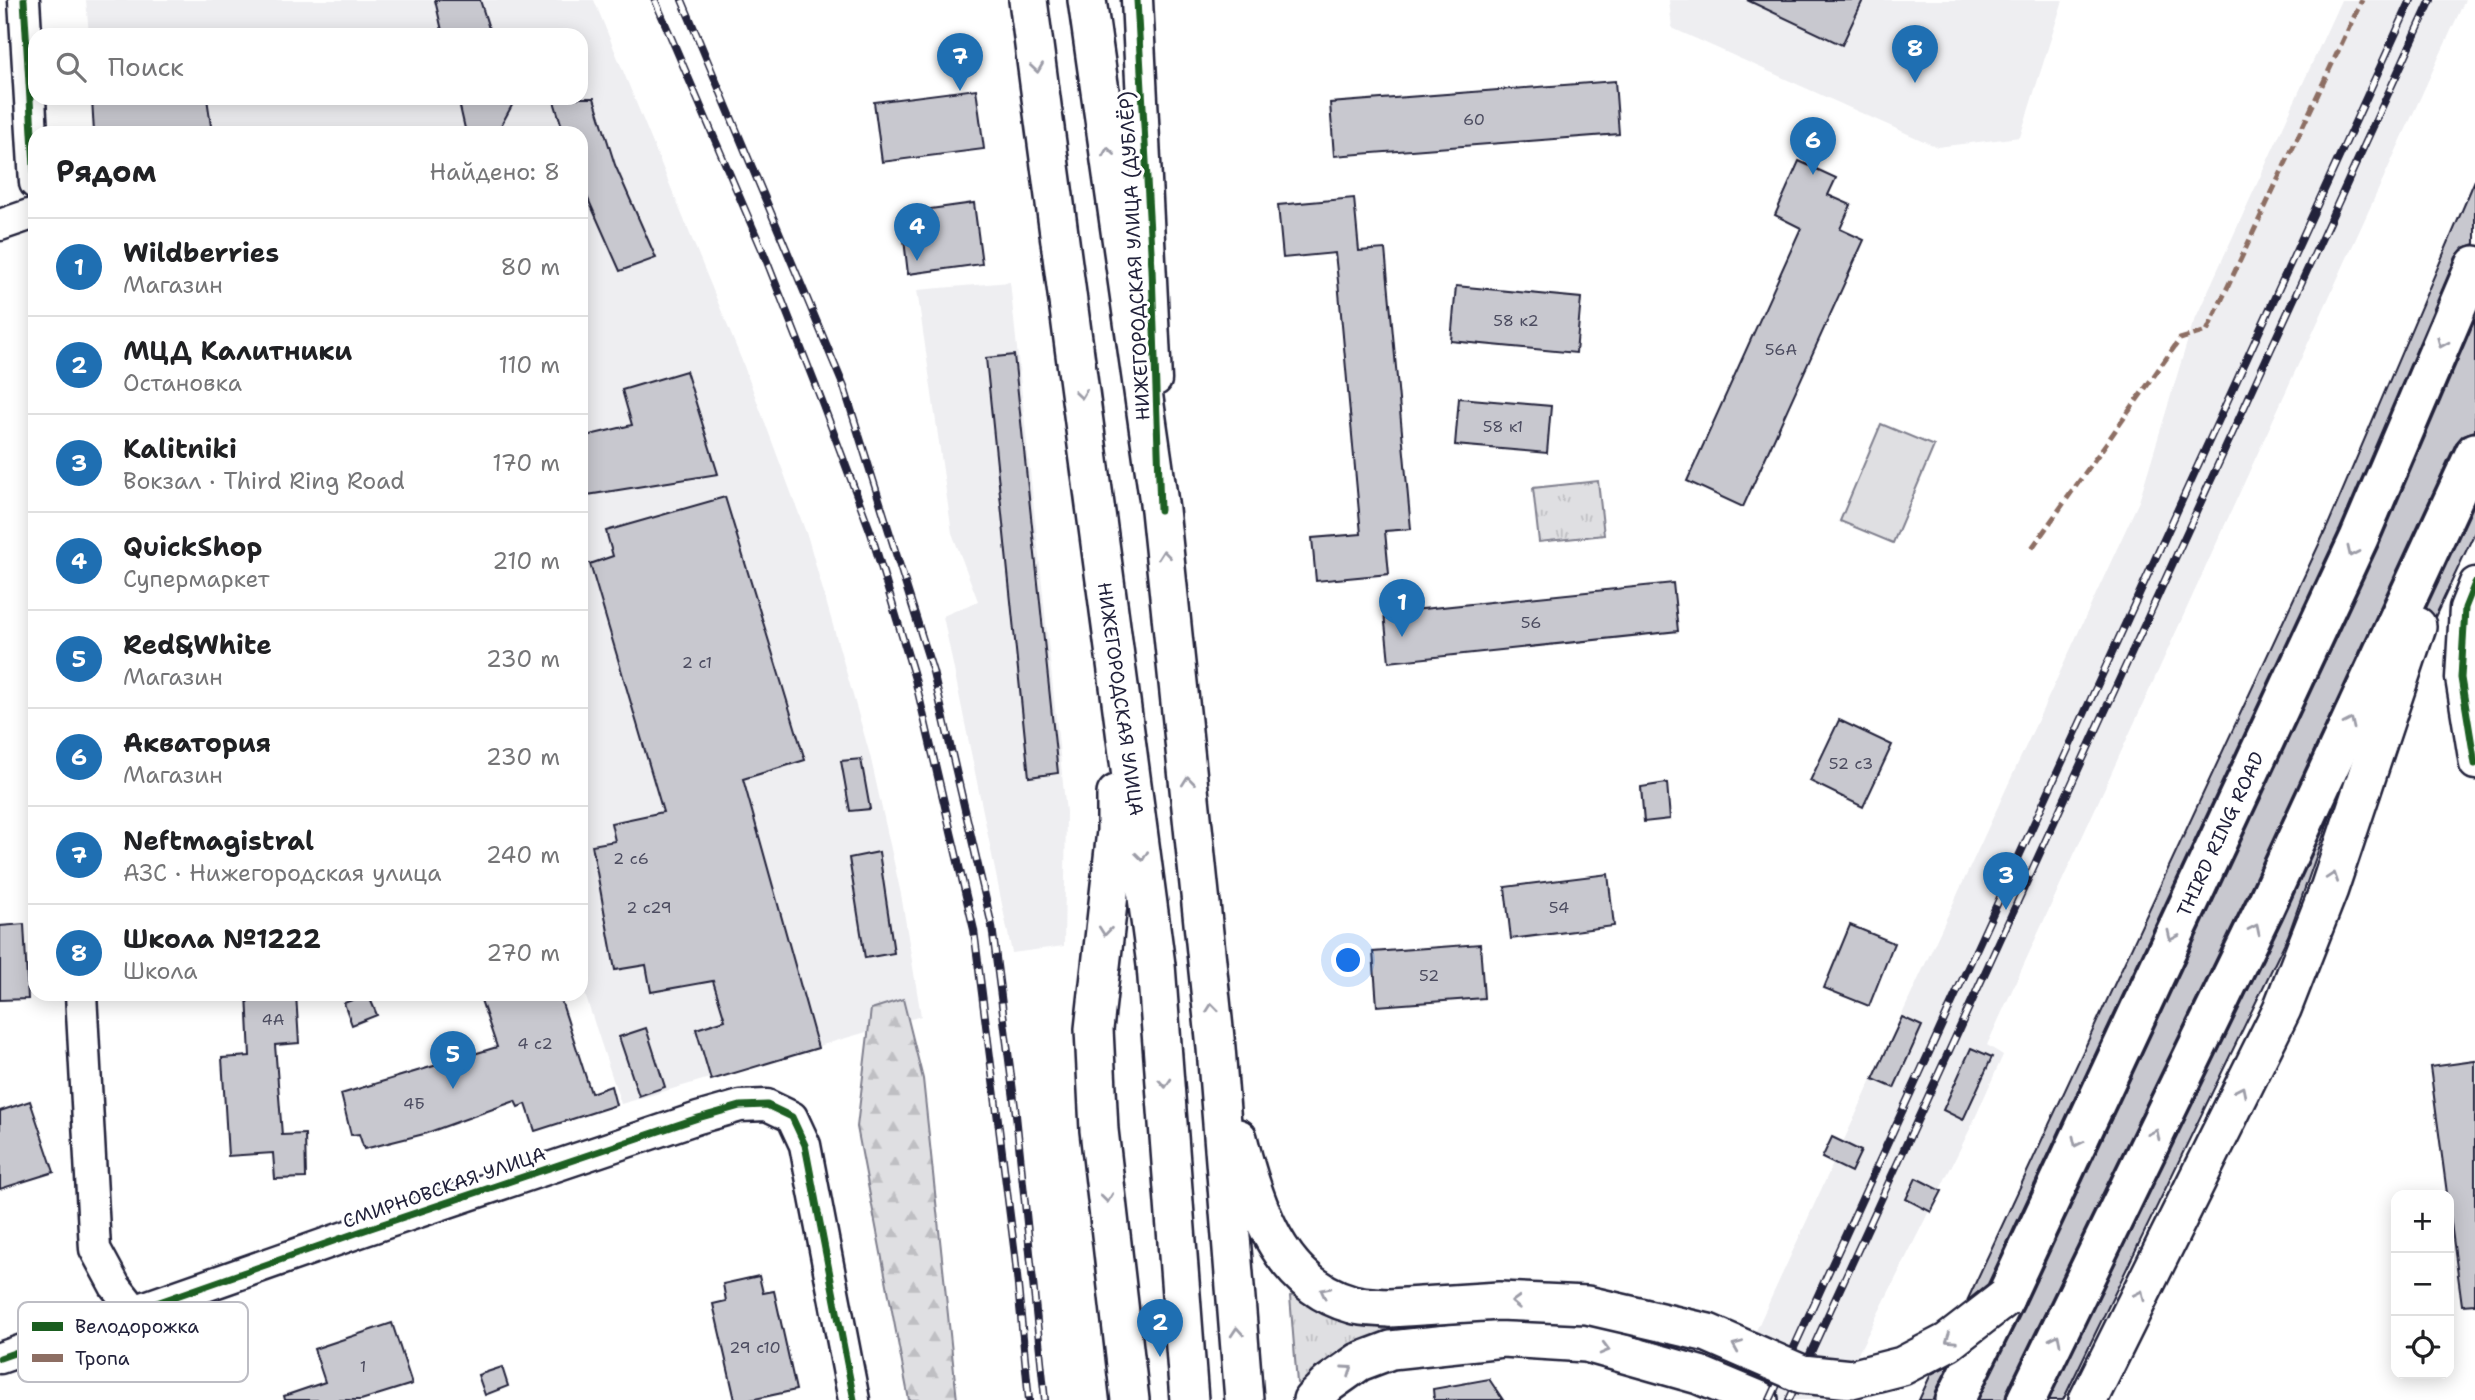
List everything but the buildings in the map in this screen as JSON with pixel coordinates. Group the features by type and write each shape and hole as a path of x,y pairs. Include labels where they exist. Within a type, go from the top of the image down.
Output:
{"main road":[{"name":"НИЖЕГОРОДСКАЯ УЛИЦА","path":"1028,0 1156,965 1189,1400"},
{"path":"1087,0 1160,510 1216,1048 1244,1400"},
{"name":"THIRD RING ROAD","path":"1955,1400 2359,538 2475,265"},
{"path":"2026,1400 2264,909 2475,454"},
{"path":"2088,1400 2281,1009 2329,888 2475,454"},
{"path":"1117,667 1116,831 1094,1029 1099,1130 1130,1400"},
{"path":"1216,1048 1245,1167 1273,1240 1296,1272 1320,1291 1353,1305 1390,1308 1499,1301 1587,1305 1707,1333 1802,1374 1851,1379 1902,1366 1948,1342 2005,1298"},
{"path":"1312,1400 1328,1384 1359,1362 1391,1350 1503,1338 1586,1343 1699,1375 1759,1400"}],"street":[{"path":"24,0 28,67"},
{"name":"НИЖЕГОРОДСКАЯ УЛИЦА (ДУБЛЁР)","path":"1137,0 1152,268 1160,510"},
{"path":"30,105 32,126"},
{"path":"0,226 28,216"},
{"path":"2470,596 2460,678 2475,764"},
{"path":"81,1001 95,1249 115,1286 128,1302"},
{"name":"СМИРНОВСКАЯ УЛИЦА","path":"161,1302 698,1118 740,1106 767,1105 792,1117 806,1145 853,1400"},
{"name":"СМИРНОВСКАЯ УЛИЦА","path":"0,1358 18,1352"}],"shaded area":[{"path":"86,0 594,0 742,361 808,538 870,755 901,894 921,1016 621,1104 587,1001 588,126 94,126 92,105 588,105 588,28 88,28"},
{"path":"1669,0 2063,0 2020,137 1937,147 1672,28"},
{"path":"2341,0 2465,0 1987,1045 2003,1055 1971,1127 1835,1400 1724,1400 2139,501 2192,326"},
{"path":"1010,282 1066,812 1064,946 1012,953 943,616 978,601 952,533 917,290"}],"green space":[{"path":"1881,424 1934,446 1893,543 1840,521"},
{"path":"1598,481 1604,535 1539,542 1533,488"},
{"path":"903,999 923,1079 957,1400 909,1400 857,1127 871,1009"},
{"path":"1297,1295 1333,1317 1381,1328 1386,1330 1387,1334 1301,1386 1297,1383 1290,1296"}],"railway":[{"path":"655,0 764,254 822,402 871,533 915,679 974,930 1015,1255 1029,1400"},
{"path":"682,0 844,387 933,672 992,926 1016,1115 1045,1400"},
{"path":"1770,1400 2411,0"},
{"path":"1789,1400 2431,0"}],"marked path":[{"path":"2032,548 2180,339 2207,331 2362,0"}],"cycle path":[{"path":"24,0 28,67"},
{"path":"1137,0 1152,269 1160,510"},
{"path":"30,105 32,126"},
{"path":"2475,583 2465,608 2461,678 2475,764"},
{"path":"160,1302 698,1118 740,1106 767,1105 792,1117 805,1145 854,1400"},
{"path":"0,1358 18,1352"}],"place":[{"name":"Школа №1222","path":"1915,83"},
{"name":"Neftmagistral","path":"960,91"},
{"name":"Акватория","path":"1813,175"},
{"name":"QuickShop","path":"917,261"},
{"name":"Wildberries","path":"1402,637"},
{"name":"Kalitniki","path":"2006,910"},
{"name":"Red&White","path":"453,1089"},
{"name":"МЦД Калитники","path":"1160,1357"}]}
